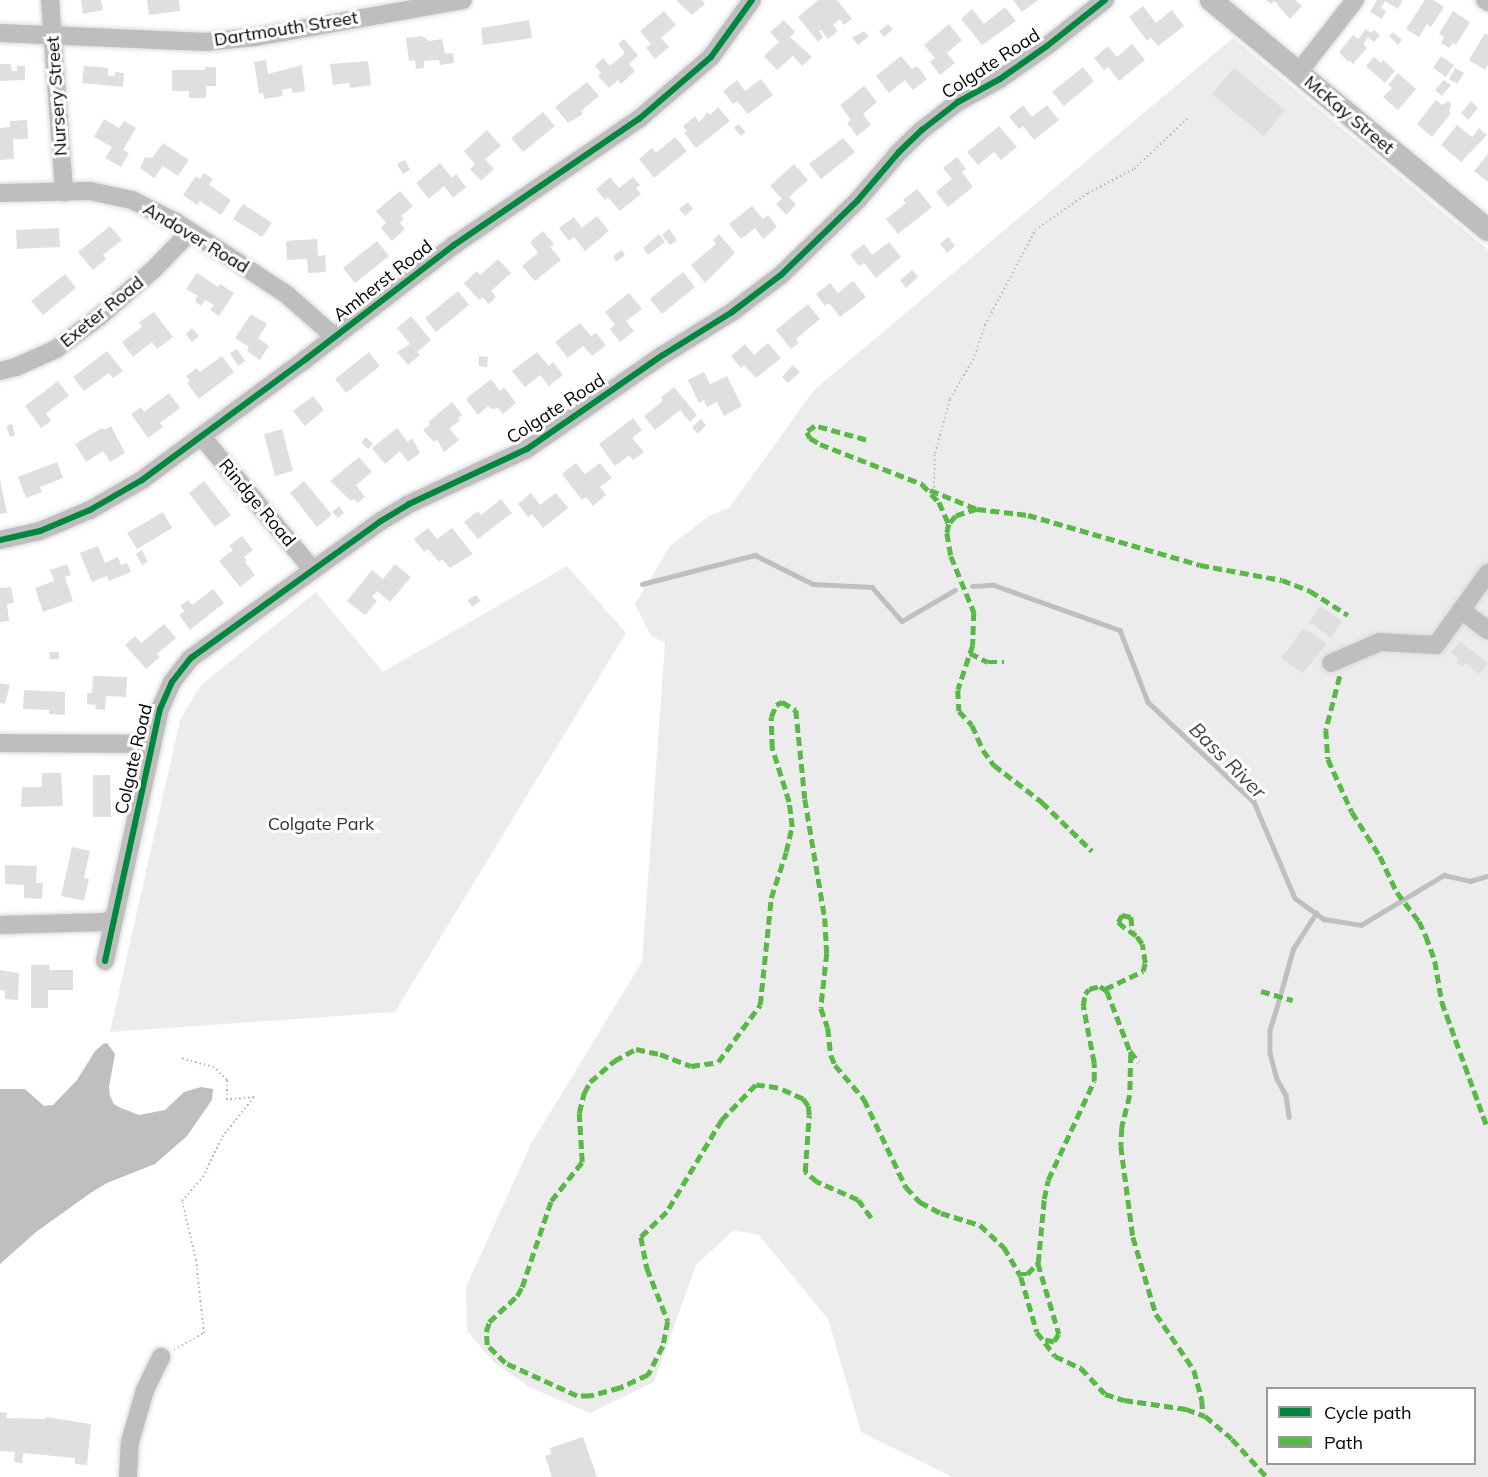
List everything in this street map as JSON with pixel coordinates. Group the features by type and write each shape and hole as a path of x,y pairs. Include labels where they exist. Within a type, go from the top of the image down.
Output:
{"main road":[{"name":"McKay Street","path":"1211,0 1488,230"}],"street":[{"name":"Nursery Street","path":"50,0 64,192"},
{"name":"Dartmouth Street","path":"0,33 205,42 256,37 463,0"},
{"name":"Amherst Road","path":"0,540 40,531 90,510 142,480 335,337 454,245 639,119 679,88 711,57 752,0"},
{"name":"Colgate Road","path":"105,961 160,709 172,682 191,658 312,569 409,504 526,449 663,355 732,312 782,275 858,200 899,152 922,130 958,102 1000,79 1047,46 1104,0"},
{"path":"1298,72 1355,0"},
{"name":"Andover Road","path":"0,193 108,193 132,200 190,232 285,294 335,337"},
{"name":"Exeter Road","path":"0,371 16,367 56,349 99,317 154,269 190,232"},
{"name":"Rindge Road","path":"202,436 312,569"},
{"path":"1330,663 1380,642 1436,645 1488,573"},
{"path":"1461,610 1488,630"},
{"path":"0,743 151,744"},
{"path":"0,925 105,922 113,918"},
{"path":"128,1477 130,1442 145,1390 161,1357"}],"path":[{"path":"934,492 935,453 951,399 973,360 985,325 1035,230 1088,193 1134,169 1189,117"},
{"path":"161,1357 204,1333 196,1260 182,1201 203,1177 222,1137 254,1097 227,1100 227,1080 214,1067 180,1058"}],"green space":[{"path":"1233,38 1488,250 1488,1477 952,1477 861,1432 828,1319 759,1235 734,1230 696,1265 654,1382 590,1413 529,1387 495,1363 467,1331 466,1287 531,1144 642,962 665,643 651,636 635,604 670,546 709,516 729,508 814,390"},
{"name":"Colgate Park","path":"567,566 626,633 395,1012 110,1032 180,720 200,686 316,592 383,672"}],"shaded area":[{"path":"107,1043 115,1054 109,1087 110,1096 114,1104 121,1108 139,1115 165,1110 184,1092 201,1087 213,1089 212,1100 187,1136 155,1164 107,1183 92,1192 36,1232 0,1264 0,1089 25,1089 44,1106 53,1105 77,1080 95,1051"}],"building":[{"path":"81,0 101,0 103,10 83,14"},
{"path":"147,0 179,0 180,11 149,15"},
{"path":"676,0 702,0 705,4 692,15"},
{"path":"818,0 837,0 852,19 844,25 840,19 833,25 838,31 828,39 821,30 819,31 823,37 818,42 798,17"},
{"path":"1013,0 1038,0 1022,12"},
{"path":"1266,0 1295,0 1302,6 1290,19 1274,1 1271,4"},
{"path":"1377,0 1403,0 1398,9 1385,1 1381,8 1386,11 1382,19 1370,12"},
{"path":"1425,0 1433,0 1444,7 1431,27 1427,24 1419,37 1406,29"},
{"path":"1143,6 1156,23 1172,10 1184,26 1158,46 1151,38 1147,41 1129,17"},
{"path":"1005,7 1016,21 982,45 961,19 972,9 984,24"},
{"path":"664,11 676,25 661,38 669,47 655,59 646,48 651,44 640,31"},
{"path":"1453,11 1470,22 1456,45 1453,43 1449,48 1441,43 1444,37 1439,34"},
{"path":"529,20 532,38 483,45 481,28"},
{"path":"784,20 795,32 790,37 812,57 802,66 793,56 777,70 764,56 779,42 770,32"},
{"path":"888,24 893,29 884,37 879,31"},
{"path":"949,24 962,40 947,53 955,63 940,75 930,62 935,58 924,45"},
{"path":"1366,29 1371,33 1374,30 1380,35 1374,42 1368,37 1363,44 1367,48 1353,64 1349,60 1348,62 1339,52 1353,35 1358,39"},
{"path":"864,31 869,36 858,45 852,38"},
{"path":"1393,32 1402,40 1398,45 1389,36"},
{"path":"1485,33 1488,35 1488,65 1485,70 1469,60"},
{"path":"422,36 429,41 442,39 445,54 453,53 454,63 440,65 439,60 424,61 424,68 416,69 415,60 409,61 406,38"},
{"path":"624,39 638,55 629,64 635,71 621,84 618,80 609,88 598,76 601,73 595,66 603,58 610,66 625,53 618,44"},
{"path":"1132,44 1145,60 1119,81 1108,67 1104,70 1094,58 1108,46 1117,57"},
{"path":"901,56 912,69 917,66 927,79 913,90 905,80 889,93 876,76"},
{"path":"1441,56 1454,65 1446,77 1433,68"},
{"path":"1374,57 1381,63 1383,60 1395,71 1385,83 1366,66"},
{"path":"266,60 268,74 302,65 305,91 292,93 292,88 282,90 283,96 264,99 263,93 259,94 254,62"},
{"path":"368,61 371,85 350,88 349,83 333,85 330,64"},
{"path":"0,64 11,64 12,71 17,71 17,66 25,66 25,80 0,81"},
{"path":"84,66 108,68 108,76 115,76 115,72 124,73 123,87 82,83"},
{"path":"205,67 216,67 216,86 206,86 206,98 189,98 189,91 172,91 172,70 205,70"},
{"path":"1083,67 1094,81 1064,106 1052,92"},
{"path":"1234,68 1285,110 1264,136 1212,94"},
{"path":"1455,68 1464,73 1457,84 1449,79"},
{"path":"1398,73 1416,89 1398,110 1383,97 1392,88 1388,85"},
{"path":"761,79 773,95 748,114 737,101 733,104 723,91 737,80 745,91"},
{"path":"1444,80 1451,85 1442,96 1435,90"},
{"path":"587,82 599,96 581,111 583,114 568,123 555,107"},
{"path":"864,86 877,102 863,114 871,125 857,136 847,123 851,120 840,105"},
{"path":"1436,100 1442,105 1448,101 1451,104 1449,111 1451,113 1432,137 1417,124"},
{"path":"1471,101 1478,108 1468,120 1461,113"},
{"path":"1023,105 1032,117 1047,105 1059,120 1034,140 1023,126 1019,129 1009,117"},
{"path":"718,107 730,121 696,148 684,133 687,131 683,126 695,116 699,122 708,112 710,115"},
{"path":"543,112 555,126 523,152 511,138"},
{"path":"104,119 119,128 124,121 136,128 123,150 129,153 121,167 105,158 112,147 94,137"},
{"path":"27,120 28,139 13,139 14,159 0,160 0,128 10,127 10,121"},
{"path":"738,124 746,132 741,136 734,128"},
{"path":"1457,125 1472,137 1479,128 1487,135 1461,162 1441,145"},
{"path":"999,126 1017,147 1001,160 994,152 978,165 967,152"},
{"path":"487,130 501,146 485,159 494,169 481,181 470,169 475,164 464,151"},
{"path":"675,137 687,151 654,178 639,159 652,148 656,153"},
{"path":"843,138 855,152 821,179 809,164"},
{"path":"163,143 189,160 178,176 163,166 154,178 140,168 145,157 152,158"},
{"path":"1488,154 1488,182 1474,171"},
{"path":"957,157 966,169 962,172 973,187 948,207 936,192 952,179 943,168"},
{"path":"405,160 410,170 403,174 397,164"},
{"path":"440,163 452,178 456,174 466,187 453,198 444,186 429,199 416,183"},
{"path":"794,164 808,180 789,197 796,205 786,215 776,204 782,199 770,186"},
{"path":"204,173 213,179 209,185 231,200 221,215 200,201 197,205 183,195 196,176 200,179"},
{"path":"610,177 619,188 633,177 640,185 636,188 641,194 620,211 608,197 605,200 596,189"},
{"path":"917,189 932,207 898,234 886,219 906,203 903,200"},
{"path":"400,191 413,206 401,216 404,219 400,223 405,229 392,241 381,228 386,223 376,211"},
{"path":"688,202 693,209 685,216 679,209"},
{"path":"243,204 272,223 262,237 233,219"},
{"path":"752,206 763,219 768,215 777,227 763,239 755,228 741,239 729,224"},
{"path":"597,216 609,231 585,251 574,237 569,241 559,228 574,217 582,228"},
{"path":"110,226 122,240 103,255 106,259 93,270 78,252"},
{"path":"59,228 60,247 17,249 16,230"},
{"path":"669,229 677,240 670,245 662,235"},
{"path":"543,231 554,244 550,247 561,260 535,281 522,266 538,253 530,242"},
{"path":"659,234 665,242 648,255 643,248"},
{"path":"719,234 735,253 705,283 691,265 716,244 713,240"},
{"path":"948,237 955,246 947,253 940,244"},
{"path":"317,239 318,256 325,255 326,272 308,273 307,259 287,260 286,241"},
{"path":"377,241 389,256 355,283 343,268"},
{"path":"889,242 901,257 876,278 864,263 859,266 850,255 864,244 872,255"},
{"path":"622,250 625,255 616,262 613,256"},
{"path":"498,259 511,273 491,291 496,297 489,304 482,297 479,300 464,283 477,271 480,275"},
{"path":"912,270 918,277 906,288 900,280"},
{"path":"683,272 695,287 662,314 650,299"},
{"path":"197,273 218,287 220,284 234,293 219,316 210,310 214,305 205,300 201,306 195,301 198,296 186,289"},
{"path":"65,274 76,288 43,315 31,301"},
{"path":"853,281 866,297 840,317 829,303 825,306 816,294 830,283 838,293"},
{"path":"458,291 469,305 436,332 425,318"},
{"path":"629,293 642,309 626,321 634,331 620,342 610,329 615,325 605,312"},
{"path":"808,304 820,319 796,339 799,343 791,349 776,330"},
{"path":"154,312 173,337 157,349 152,342 133,357 122,342 142,327 139,322"},
{"path":"251,314 267,324 258,338 269,346 260,360 247,351 249,347 235,338"},
{"path":"411,316 431,340 417,352 420,355 408,365 397,352 410,344 397,328"},
{"path":"580,323 591,336 596,333 606,345 592,356 583,346 568,358 555,342"},
{"path":"192,328 199,336 192,342 186,334"},
{"path":"768,343 781,358 756,378 744,365 741,368 731,356 745,344 754,355"},
{"path":"237,349 245,361 238,366 230,353"},
{"path":"107,351 123,371 113,378 109,373 84,391 73,377"},
{"path":"369,352 380,366 346,393 335,379"},
{"path":"537,352 549,366 553,362 563,375 549,386 540,375 525,387 512,371"},
{"path":"222,356 234,372 199,399 187,383 190,381 186,376 197,368 200,372"},
{"path":"479,356 488,357 487,367 479,366"},
{"path":"793,365 800,372 788,383 782,377"},
{"path":"704,372 710,384 727,376 742,406 724,416 717,402 707,407 704,400 699,403 688,380"},
{"path":"491,379 500,391 504,387 516,403 503,414 498,408 492,409 488,406 478,415 466,399"},
{"path":"58,381 69,396 46,413 51,421 41,428 25,406"},
{"path":"674,387 697,415 690,422 680,410 655,430 644,416 663,401 661,397"},
{"path":"169,393 180,408 160,423 163,427 148,438 131,414 141,407 144,412"},
{"path":"313,396 324,410 305,426 293,411"},
{"path":"452,402 462,415 458,418 460,421 449,428 459,440 444,452 437,439 434,442 423,430 430,425 428,422"},
{"path":"633,418 642,430 632,438 644,452 633,460 629,455 615,466 599,444"},
{"path":"701,419 706,425 698,434 692,427"},
{"path":"12,424 15,435 10,437 6,426"},
{"path":"111,426 125,453 110,462 103,451 86,462 75,444 102,428 104,430"},
{"path":"397,428 408,442 412,438 420,453 408,462 400,451 385,464 372,448"},
{"path":"282,429 293,471 275,476 264,434"},
{"path":"366,437 373,444 368,449 361,442"},
{"path":"359,457 372,472 356,485 365,497 357,503 354,499 351,501 330,481"},
{"path":"57,462 63,478 40,487 42,492 26,498 18,477"},
{"path":"576,463 585,474 600,463 612,478 600,487 606,495 593,506 586,497 582,500 562,474"},
{"path":"0,480 7,513 0,514"},
{"path":"204,481 231,515 215,527 189,493"},
{"path":"304,481 332,515 317,527 290,493"},
{"path":"531,493 540,505 556,493 568,508 543,528 532,514 528,517 518,504"},
{"path":"501,499 512,513 478,539 464,522 478,511 481,515"},
{"path":"339,506 344,513 338,518 332,512"},
{"path":"163,512 172,528 137,549 127,533"},
{"path":"428,528 437,539 452,528 473,554 450,568 442,559 439,562 428,549 424,552 414,539"},
{"path":"242,536 253,550 244,557 255,575 240,587 219,561 233,550 229,546"},
{"path":"98,546 105,563 118,557 121,565 127,563 131,572 109,581 107,576 92,582 80,553"},
{"path":"142,550 148,562 142,565 136,554"},
{"path":"67,564 71,575 65,577 73,601 43,612 35,588 54,581 50,570"},
{"path":"395,564 411,577 390,602 377,591 372,597 377,601 365,615 347,601 372,570 383,579"},
{"path":"11,587 14,603 7,604 9,621 0,622 0,588"},
{"path":"213,589 224,603 190,630 179,615 184,611 180,606 188,600 192,605"},
{"path":"476,595 481,601 472,607 468,600"},
{"path":"1320,606 1342,621 1331,638 1309,622"},
{"path":"164,624 176,638 157,654 160,657 146,669 125,645 135,636 141,643"},
{"path":"1304,628 1327,644 1303,673 1281,658"},
{"path":"1460,641 1488,663 1480,674 1465,663 1462,667 1456,662 1459,659 1451,653"},
{"path":"49,652 59,652 59,659 50,659"},
{"path":"93,676 127,677 126,697 106,696 105,710 95,709 96,705 87,704 87,693 92,693"},
{"path":"0,683 10,685 5,704 0,703"},
{"path":"24,690 65,692 65,715 49,714 49,710 23,709"},
{"path":"42,773 61,773 63,806 21,807 22,787 42,787"},
{"path":"93,775 110,775 111,817 93,817"},
{"path":"72,847 90,851 84,878 89,879 84,901 61,896"},
{"path":"5,865 37,866 36,883 43,883 42,899 24,898 24,885 5,884"},
{"path":"31,965 50,965 49,970 73,970 73,990 48,990 48,1008 31,1008"},
{"path":"0,970 19,973 18,1000 5,999 5,991 0,990"},
{"path":"0,1412 7,1413 6,1418 45,1419 45,1417 91,1424 87,1465 75,1464 75,1458 23,1453 22,1463 14,1462 15,1452 0,1451"},
{"path":"583,1437 597,1477 552,1477 545,1456 551,1454 550,1448"}],"waterway":[{"name":"Bass River","path":"642,584 755,555 813,584 872,587 902,621 955,590"},
{"name":"Bass River","path":"972,586 994,585 1120,630 1148,702 1254,802 1295,898 1324,919 1361,925 1444,875 1470,881 1488,876"},
{"path":"1281,992 1293,949 1316,913"},
{"path":"1279,1001 1270,1030 1270,1053 1277,1079 1286,1095 1289,1117"}],"marked path":[{"path":"866,440 815,426 807,432 810,438 820,444 922,484 939,502 949,524"},
{"path":"930,490 977,509 1028,515 1200,565 1282,580 1310,591 1348,615"},
{"path":"977,509 956,516 949,524 947,533 951,556 974,612 973,645 958,690 959,711 972,725 983,750 994,765 1042,802 1092,851"},
{"path":"970,653 988,662 1004,662"},
{"path":"1340,676 1326,730 1328,759 1352,812 1380,856 1397,892 1419,921 1426,936 1435,961 1442,1002 1488,1129"},
{"path":"871,1218 858,1200 817,1182 805,1172 809,1115 808,1106 803,1099 778,1088 756,1085 722,1120 667,1212 641,1237 647,1268 668,1321 663,1346 648,1375 620,1388 590,1396 577,1396 505,1363 487,1345 486,1332 489,1322 517,1296 522,1287 551,1201 582,1162 579,1113 584,1093 590,1082 614,1061 636,1049 660,1054 691,1066 718,1062 760,1005 771,898 792,827 789,802 772,748 771,717 776,705 782,702 796,710 805,799 825,918 827,953 821,1008 828,1028 831,1055 835,1065 864,1099 906,1187 920,1202 941,1213 980,1225 1004,1247 1021,1277 1037,1332 1055,1356 1081,1368 1105,1394 1124,1400 1186,1409 1205,1416 1232,1439 1267,1477"},
{"path":"1105,989 1143,971 1145,963 1142,944 1136,936 1118,922 1122,915 1131,917 1133,933"},
{"path":"1038,1263 1048,1180 1094,1081 1094,1063 1083,1006 1085,994 1089,989 1100,986 1107,991 1130,1051 1139,1062"},
{"path":"1261,991 1293,1000"},
{"path":"1131,1054 1130,1095 1122,1128 1121,1146 1133,1237 1156,1314 1194,1370 1202,1400 1203,1416"},
{"path":"1020,1274 1027,1274 1038,1263 1059,1334 1054,1342 1041,1339"}],"cycle path":[{"path":"0,540 40,531 90,510 142,480 306,359 454,245 639,119 711,57 752,0"},
{"path":"105,961 160,709 172,682 191,658 381,521 409,504 527,449 663,355 732,312 781,275 858,200 899,152 922,130 958,102 1000,79 1047,46 1105,0"}]}
